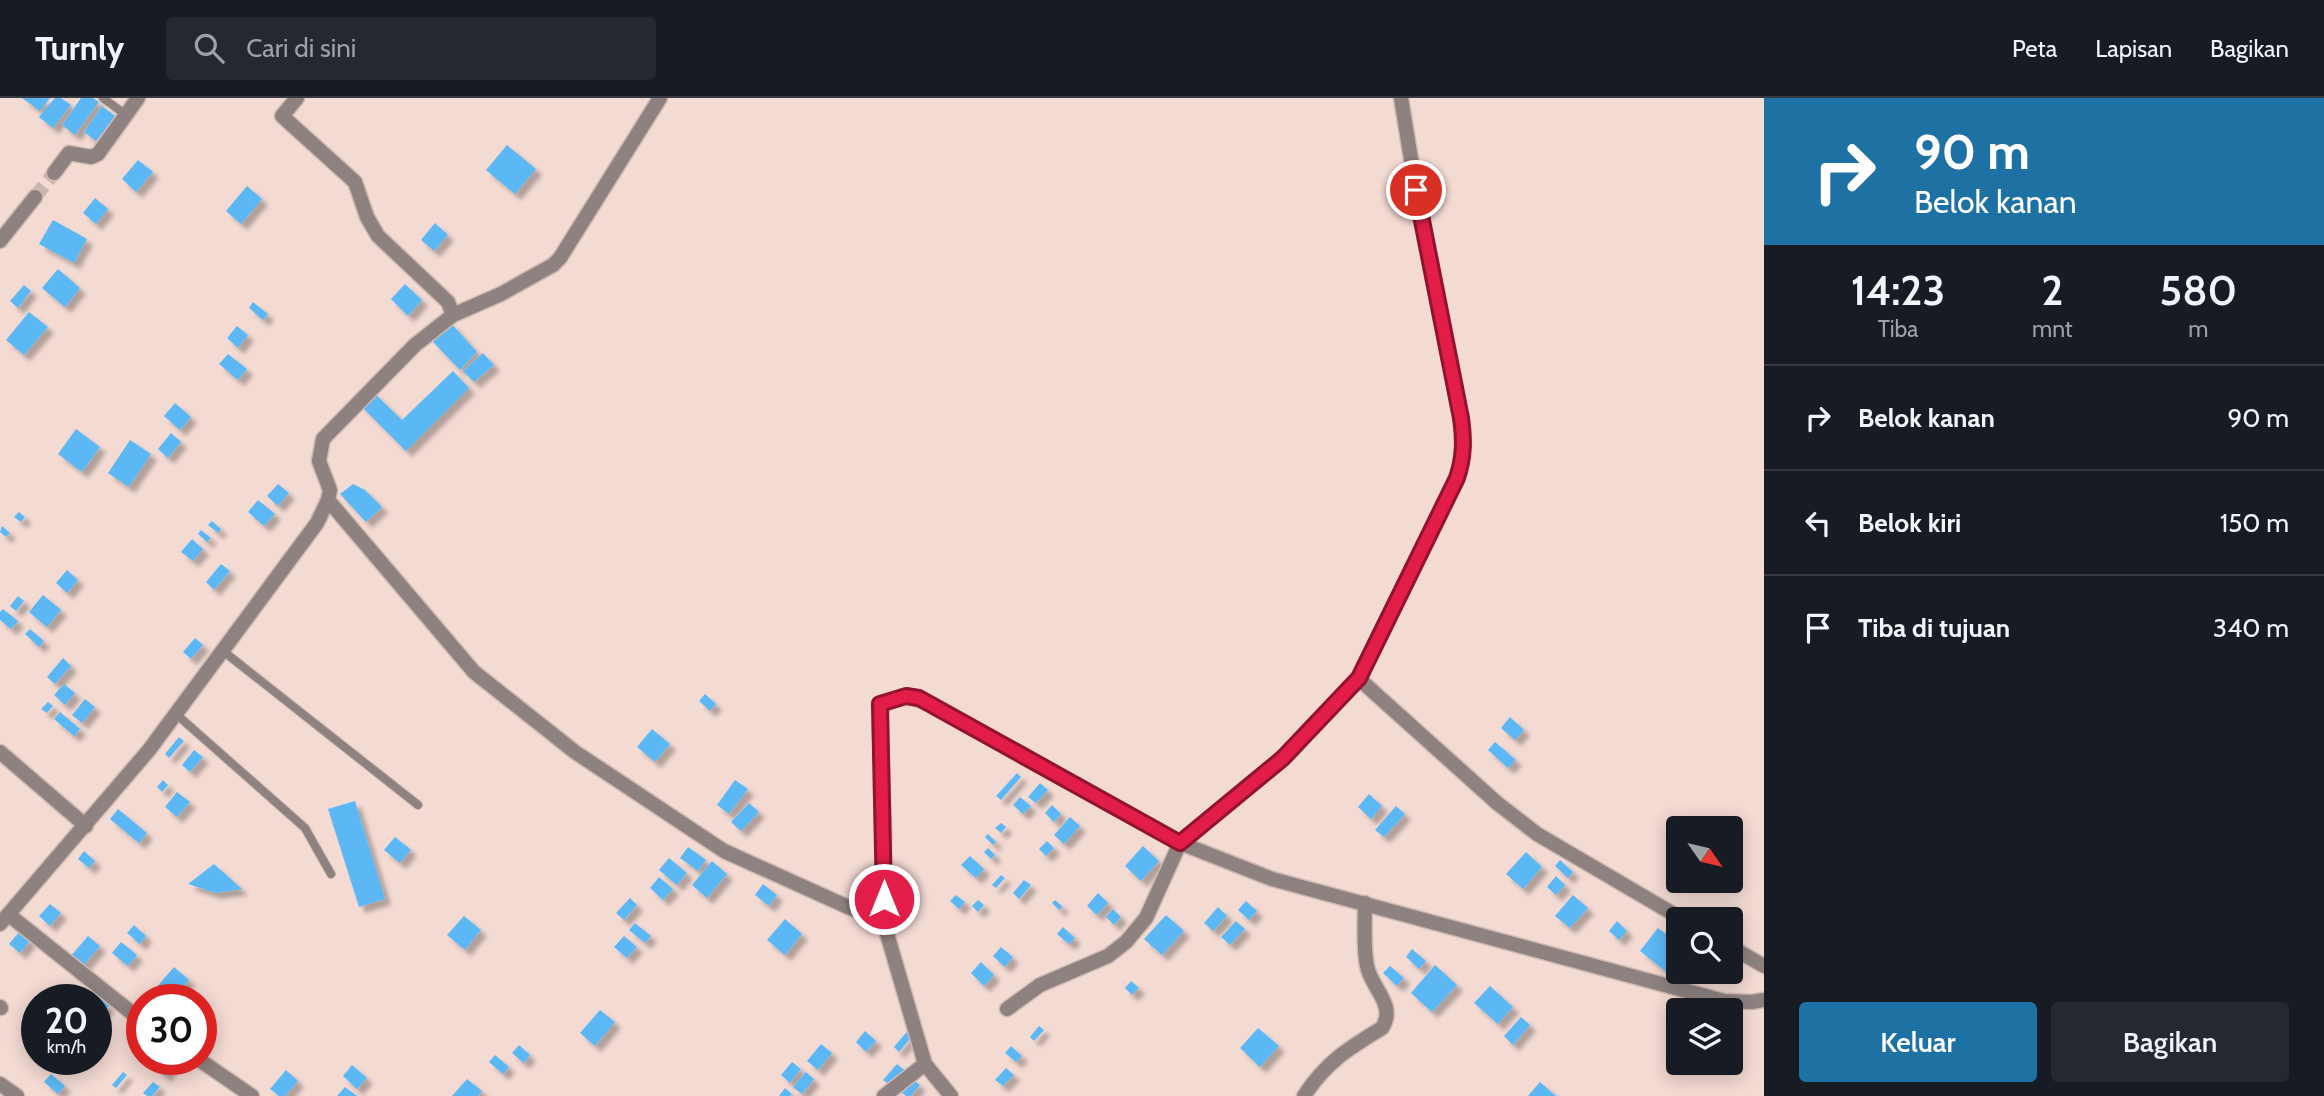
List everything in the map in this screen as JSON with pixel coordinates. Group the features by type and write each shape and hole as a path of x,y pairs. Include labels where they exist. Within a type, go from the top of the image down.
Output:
{"street":[{"path":"54,173 71,152 92,156 98,153 138,98"},
{"path":"297,98 282,116 355,182 367,218 378,236 448,302 453,315"},
{"path":"126,1009 4,920 86,826 176,714 317,523 330,490 319,461 323,439 415,345 453,315 545,271 560,258 660,98"},
{"path":"1007,1009 1040,985 1108,956 1126,942 1146,918 1180,843 1283,758 1359,678 1457,478 1463,459 1461,418 1420,214 1401,98"},
{"path":"0,241 35,197"},
{"path":"328,500 474,672 575,752 724,851 883,920"},
{"path":"1359,678 1497,803 1537,834 1666,910"},
{"path":"951,1096 926,1063 883,920 884,835 880,704 906,696 928,703 1180,843 1272,878 1724,1001 1764,1000"},
{"path":"0,752 86,826"},
{"path":"1304,1096 1341,1053 1382,1028 1387,1021 1385,1003 1370,978 1367,965 1365,904"},
{"path":"1743,954 1764,967"},
{"path":"884,1096 926,1063"},
{"path":"217,1072 252,1096"},
{"path":"0,1084 17,1096"}],"lane":[{"path":"103,98 126,115"},
{"path":"223,652 418,805"},
{"path":"176,714 305,828 331,874"}],"building":[{"path":"22,98 50,98 40,111"},
{"path":"55,98 61,98 71,105 53,128 39,117"},
{"path":"81,98 93,98 99,102 75,135 62,125"},
{"path":"102,106 115,116 96,141 84,132"},
{"path":"507,145 536,169 515,194 486,170"},
{"path":"138,160 153,172 136,192 122,179"},
{"path":"247,186 262,199 241,224 226,211"},
{"path":"95,198 108,209 96,224 83,213"},
{"path":"53,220 87,239 74,263 39,244"},
{"path":"435,223 448,235 434,251 421,240"},
{"path":"58,269 80,288 65,307 42,288"},
{"path":"405,284 422,300 408,316 391,299"},
{"path":"24,285 31,291 18,308 10,301"},
{"path":"253,302 268,314 263,320 249,308"},
{"path":"29,312 48,327 24,355 6,340"},
{"path":"451,323 477,352 460,370 433,342"},
{"path":"237,326 248,335 238,348 227,338"},
{"path":"483,353 494,365 474,382 463,371"},
{"path":"228,354 247,369 238,380 219,364"},
{"path":"453,371 469,388 406,451 359,404 372,391 402,420"},
{"path":"175,403 191,417 180,430 164,416"},
{"path":"76,429 100,447 82,472 58,454"},
{"path":"171,433 181,442 168,458 158,449"},
{"path":"130,440 151,454 129,487 108,473"},
{"path":"278,484 289,493 278,506 267,496"},
{"path":"353,484 365,490 382,507 366,522 340,494"},
{"path":"258,500 275,514 264,526 248,512"},
{"path":"19,512 25,517 21,522 14,517"},
{"path":"212,521 221,529 218,533 208,525"},
{"path":"2,526 10,533 6,537 0,532"},
{"path":"201,530 211,538 207,542 198,534"},
{"path":"192,539 203,549 193,561 181,552"},
{"path":"221,564 230,571 214,590 206,582"},
{"path":"67,570 78,580 67,593 56,583"},
{"path":"43,595 61,610 47,627 29,612"},
{"path":"18,596 24,601 16,611 10,606"},
{"path":"3,609 18,621 11,629 0,620 0,612"},
{"path":"30,629 44,641 39,647 25,634"},
{"path":"195,638 203,645 191,659 183,652"},
{"path":"63,658 71,666 55,684 47,677"},
{"path":"64,684 75,693 65,705 54,695"},
{"path":"705,694 716,704 710,711 699,701"},
{"path":"85,699 95,707 82,723 72,715"},
{"path":"48,702 53,706 47,713 41,709"},
{"path":"60,712 80,729 74,736 54,719"},
{"path":"1510,717 1524,730 1515,740 1501,728"},
{"path":"652,729 670,744 655,762 637,747"},
{"path":"179,737 184,741 169,758 165,754"},
{"path":"1495,742 1516,760 1508,768 1488,750"},
{"path":"194,750 203,757 190,772 182,765"},
{"path":"1017,773 1021,777 1001,800 996,796"},
{"path":"163,780 168,785 162,792 157,787"},
{"path":"735,780 748,789 729,814 717,805"},
{"path":"1040,783 1048,790 1036,803 1028,797"},
{"path":"177,792 190,802 177,817 165,807"},
{"path":"1369,794 1382,806 1371,819 1358,807"},
{"path":"1020,797 1031,806 1023,814 1013,805"},
{"path":"355,801 385,899 359,907 328,809"},
{"path":"749,803 759,812 741,831 731,822"},
{"path":"1052,805 1061,814 1054,822 1045,813"},
{"path":"1396,806 1405,814 1384,837 1375,830"},
{"path":"118,809 147,833 139,843 110,819"},
{"path":"1070,817 1080,826 1064,844 1054,835"},
{"path":"1001,823 1006,827 1001,833 995,828"},
{"path":"988,834 996,842 993,845 985,837"},
{"path":"395,837 411,850 400,863 384,850"},
{"path":"1047,841 1054,848 1046,856 1039,849"},
{"path":"1143,846 1159,861 1141,881 1125,866"},
{"path":"688,847 706,860 698,871 680,858"},
{"path":"988,848 995,855 991,859 984,852"},
{"path":"84,851 95,861 89,868 78,859"},
{"path":"1526,852 1542,867 1523,889 1506,874"},
{"path":"970,856 984,869 976,878 961,865"},
{"path":"669,858 687,873 677,885 659,870"},
{"path":"1560,860 1573,872 1568,878 1555,866"},
{"path":"712,861 727,874 707,898 692,885"},
{"path":"214,864 242,889 216,893 188,884"},
{"path":"1001,875 1005,878 996,888 992,885"},
{"path":"1556,876 1565,885 1556,895 1547,887"},
{"path":"659,877 673,889 663,900 650,888"},
{"path":"1024,880 1031,885 1019,899 1013,893"},
{"path":"763,884 777,895 769,906 755,895"},
{"path":"1098,893 1108,903 1097,915 1087,906"},
{"path":"956,895 965,902 959,909 950,901"},
{"path":"1573,895 1588,908 1570,928 1555,916"},
{"path":"630,898 637,905 624,920 616,913"},
{"path":"978,900 984,905 978,912 972,906"},
{"path":"1055,900 1063,907 1059,910 1052,903"},
{"path":"1246,901 1257,911 1249,920 1238,910"},
{"path":"50,904 61,913 50,926 39,916"},
{"path":"1218,907 1227,916 1213,931 1204,923"},
{"path":"1113,909 1121,917 1114,925 1106,917"},
{"path":"1166,915 1184,931 1162,955 1144,939"},
{"path":"464,916 481,930 465,950 447,935"},
{"path":"785,919 802,934 785,955 767,940"},
{"path":"1236,921 1245,929 1230,945 1221,937"},
{"path":"1617,921 1627,931 1619,940 1609,931"},
{"path":"635,923 651,936 645,943 629,930"},
{"path":"134,925 146,936 140,944 127,933"},
{"path":"1063,927 1075,938 1069,944 1057,934"},
{"path":"1658,928 1666,934 1666,972 1640,951"},
{"path":"20,931 30,941 20,953 9,944"},
{"path":"88,936 100,946 82,967 70,957"},
{"path":"624,936 637,947 627,958 614,947"},
{"path":"121,942 137,955 128,966 112,953"},
{"path":"1001,947 1013,957 1005,967 993,956"},
{"path":"1412,949 1426,961 1419,969 1406,957"},
{"path":"981,962 994,975 984,986 971,973"},
{"path":"1435,965 1457,985 1432,1012 1411,993"},
{"path":"1390,966 1404,978 1397,986 1383,973"},
{"path":"174,967 189,980 185,984 159,984"},
{"path":"1131,981 1139,988 1132,995 1125,988"},
{"path":"1490,986 1513,1007 1498,1024 1474,1003"},
{"path":"600,1010 615,1022 595,1046 580,1033"},
{"path":"1521,1017 1530,1025 1513,1045 1504,1036"},
{"path":"1039,1026 1044,1030 1034,1041 1030,1037"},
{"path":"910,1028 915,1033 899,1052 894,1047"},
{"path":"1258,1028 1279,1046 1260,1067 1240,1048"},
{"path":"865,1031 876,1041 866,1052 856,1042"},
{"path":"821,1044 832,1053 818,1070 807,1061"},
{"path":"519,1045 530,1055 524,1063 512,1053"},
{"path":"1011,1046 1022,1056 1016,1062 1005,1053"},
{"path":"495,1055 509,1067 503,1074 489,1062"},
{"path":"792,1062 801,1069 790,1083 781,1075"},
{"path":"897,1064 907,1072 894,1088 883,1080"},
{"path":"352,1065 367,1078 357,1089 343,1076"},
{"path":"1006,1068 1014,1075 1003,1086 995,1080"},
{"path":"286,1070 298,1081 285,1096 279,1096 270,1089"},
{"path":"123,1072 127,1075 116,1088 112,1085"},
{"path":"806,1072 814,1079 802,1094 793,1087"},
{"path":"52,1075 65,1086 58,1094 44,1082"},
{"path":"467,1079 482,1091 478,1096 452,1096"},
{"path":"912,1079 920,1085 911,1096 906,1096 901,1092"},
{"path":"153,1082 160,1087 152,1096 147,1096 143,1093"},
{"path":"1540,1082 1556,1096 1528,1096"},
{"path":"345,1087 357,1096 337,1096"},
{"path":"785,1088 792,1094 779,1096"}],"tunnel":[{"path":"35,197 54,173"}],"route":[{"path":"884,899 880,704 906,696 919,698 1180,843 1283,758 1359,678 1457,478 1463,459 1461,418 1416,190"}]}
